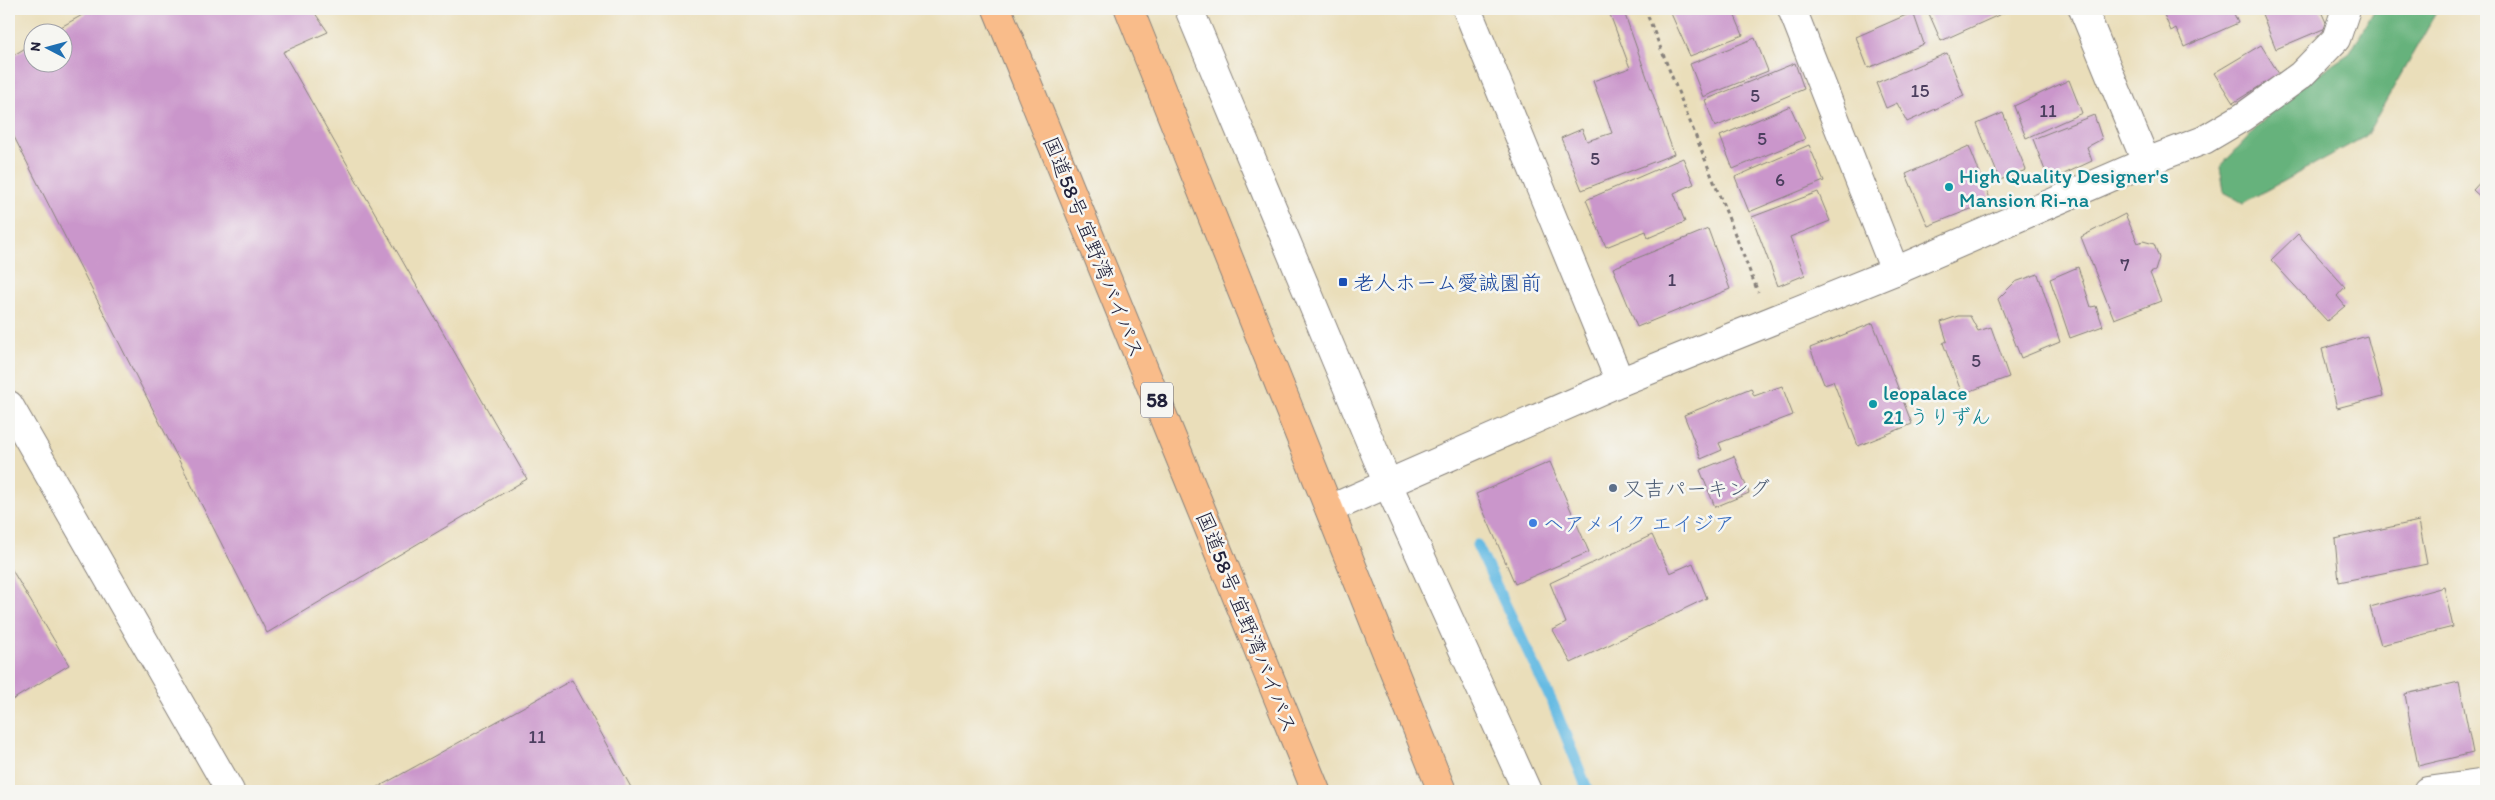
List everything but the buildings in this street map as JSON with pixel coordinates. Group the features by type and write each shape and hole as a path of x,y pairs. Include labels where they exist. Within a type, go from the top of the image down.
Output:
{"highway":[{"name":"国道58号 宜野湾バイパス","path":"997,9 1316,791"},
{"path":"1129,9 1442,791"}],"street":[{"path":"1189,9 1387,482 1527,791"},
{"path":"1467,9 1620,382"},
{"path":"1792,9 1895,271"},
{"path":"2083,9 2146,162"},
{"path":"1330,509 1387,482 1620,382 1895,271 2146,162 2204,140 2244,116 2301,75 2336,38 2346,9"},
{"path":"9,405 230,791"},
{"path":"2427,791 2486,783"}],"path":[{"path":"1645,9 1759,295"}],"green space":[{"path":"2375,9 2438,9 2366,136 2243,203 2224,192 2220,167 2287,95 2350,53"}],"waterway":[{"path":"1477,545 1553,704 1588,791"}],"place":[{"name":"High Quality Designer's Mansion Ri-na","path":"1949,187"},
{"name":"老人ホーム愛誠園前","path":"1343,282"},
{"name":"leopalace 21 うりずん","path":"1873,404"},
{"name":"又吉パーキング","path":"1613,488"},
{"name":"ヘアメイク エイジア","path":"1533,523"}]}
